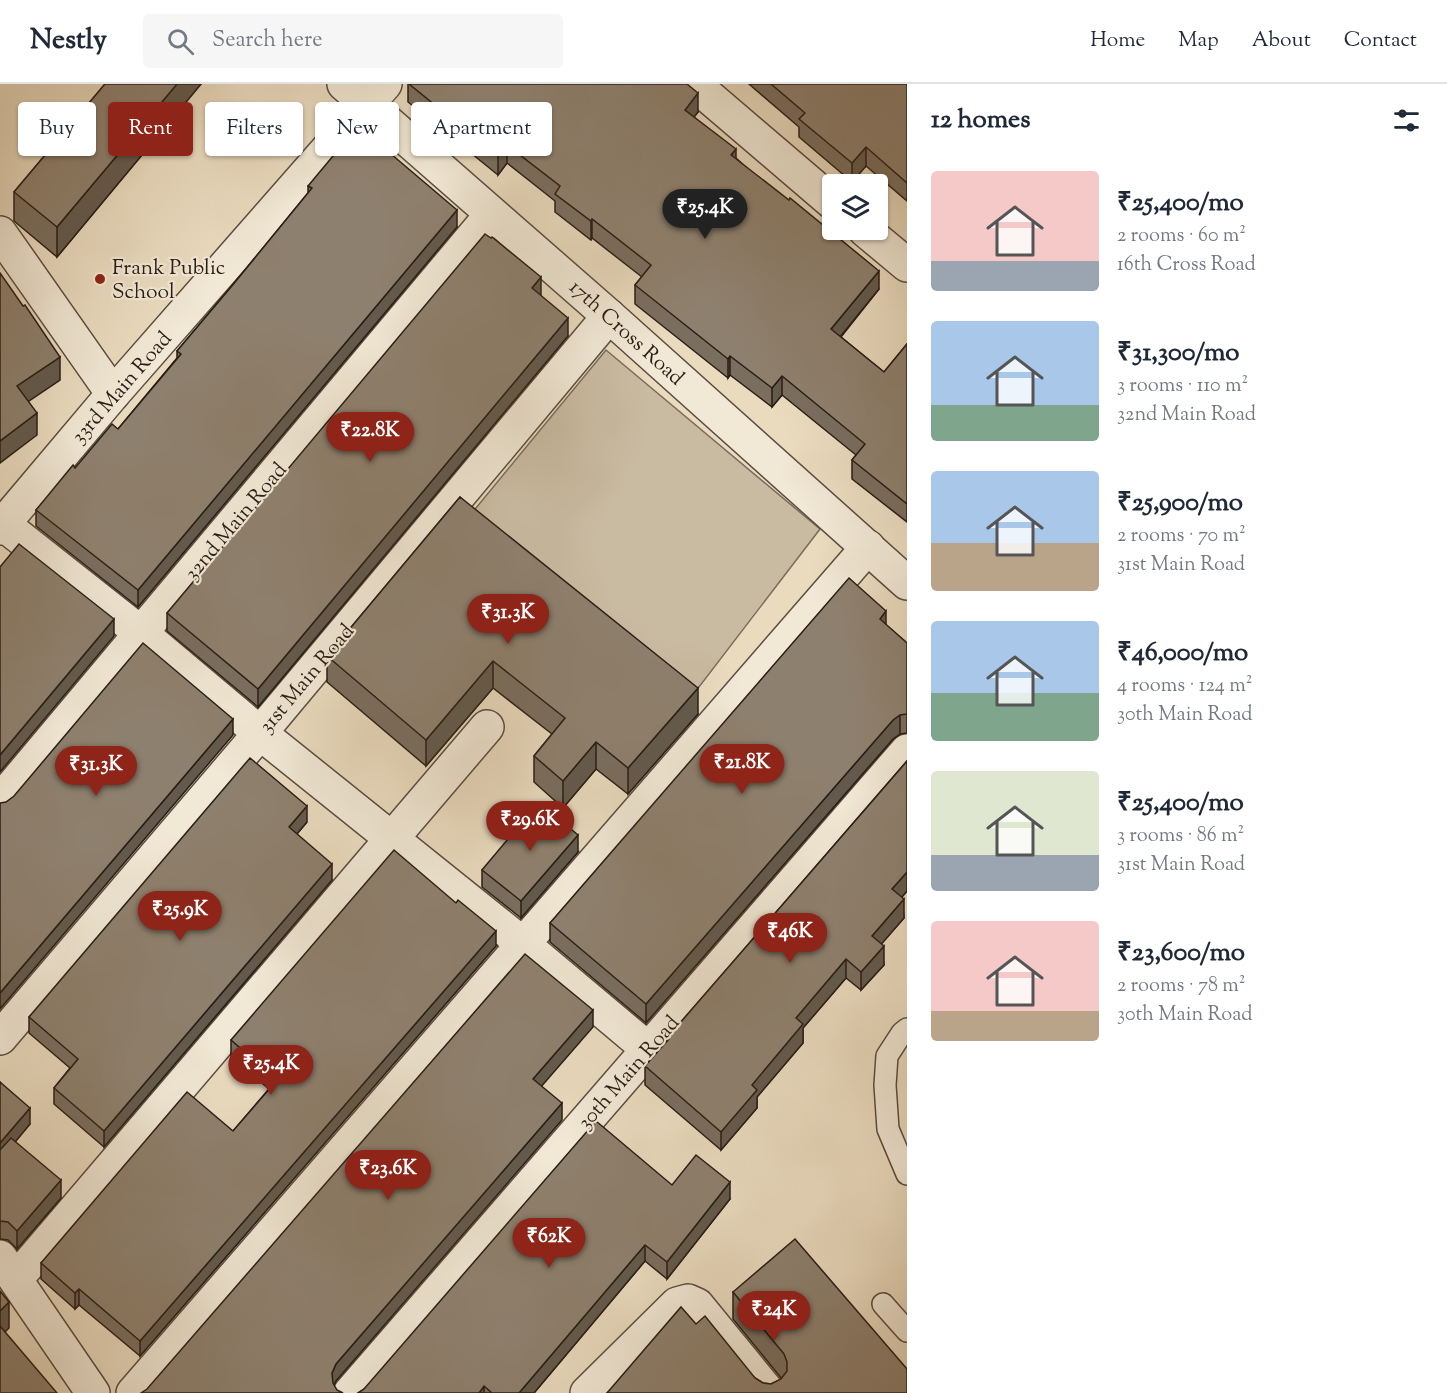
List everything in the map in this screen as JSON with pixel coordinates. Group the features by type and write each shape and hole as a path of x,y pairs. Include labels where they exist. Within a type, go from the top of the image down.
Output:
{"street":[{"path":"694,84 822,193"},
{"name":"17th Cross Road","path":"365,91 492,214 907,583"},
{"name":"33rd Main Road","path":"1,524 113,394 365,91"},
{"name":"32nd Main Road","path":"0,801 492,214"},
{"path":"0,233 113,394"},
{"path":"877,240 907,266"},
{"name":"31st Main Road","path":"0,1038 260,733 609,316"},
{"path":"1,524 141,633 260,733 523,944 648,1049"},
{"path":"133,1393 868,547"},
{"path":"93,1393 8,1268 393,839 487,728"},
{"name":"30th Main Road","path":"350,1393 907,751"},
{"path":"586,1393 677,1304 688,1301 697,1305 769,1393"}],"lane":[{"path":"907,1029 887,1056 885,1085 888,1129 907,1174"},
{"path":"883,1304 907,1331"}],"shaded area":[{"path":"606,350 820,529 686,704 462,525"}],"building":[{"path":"105,84 177,84 162,102 108,102 108,156 117,156 57,227 14,192 44,156 96,156 96,102 90,102"},
{"path":"409,84 687,84 698,93 685,110 736,149 731,155 822,224 822,240 841,240 879,271 831,329 884,372 907,344 907,504 852,460 865,444 782,376 772,388 730,356 728,359 635,285 651,265 592,219 591,221 555,194 560,186 521,156 552,156 552,102 431,102"},
{"path":"771,84 907,84 907,183 866,147 852,163 799,119 805,113"},
{"path":"333,156 393,156 457,210 138,590 36,510 73,465 75,468 112,424 118,429 181,354 177,351 312,188 308,186"},
{"path":"485,234 492,237 541,277 532,288 568,318 258,689 167,613"},
{"path":"0,273 60,357 17,386 37,413 0,441"},
{"path":"460,497 698,688 628,768 596,742 563,781 534,756 565,718 493,661 426,740 327,656"},
{"path":"19,544 114,619 0,755 0,567"},
{"path":"849,578 886,611 880,619 907,643 907,714 900,715 893,720 646,1004 550,923"},
{"path":"143,643 233,719 0,993 0,803 14,796"},
{"path":"250,758 307,806 289,827 332,864 104,1131 54,1088 78,1059 29,1017"},
{"path":"907,761 907,872 892,889 904,899 872,936 884,946 861,972 846,959 796,1018 803,1024 752,1085 757,1090 721,1132 645,1066"},
{"path":"539,802 578,835 521,901 482,870"},
{"path":"394,850 456,903 458,900 496,931 140,1341 79,1289 75,1293 41,1263 187,1092 233,1131 277,1080 231,1040"},
{"path":"525,954 593,1010 533,1079 562,1103 336,1364 332,1373 333,1383 337,1390 343,1393 141,1393 147,1389"},
{"path":"0,1082 30,1108 0,1143"},
{"path":"596,1121 672,1185 696,1155 730,1182 667,1262 645,1245 519,1393 492,1393 484,1386 479,1393 358,1393 364,1389"},
{"path":"11,1138 61,1180 17,1231 8,1222 0,1221 0,1150"},
{"path":"795,1239 907,1369 907,1393 607,1393 681,1307 696,1324 705,1316 755,1378 763,1383 771,1384 781,1379 787,1371 784,1354 733,1292"},
{"path":"0,1291 9,1302 0,1311"},
{"path":"0,1326 57,1393 0,1393"}],"place":[{"name":"Frank Public School","path":"100,279"}]}
